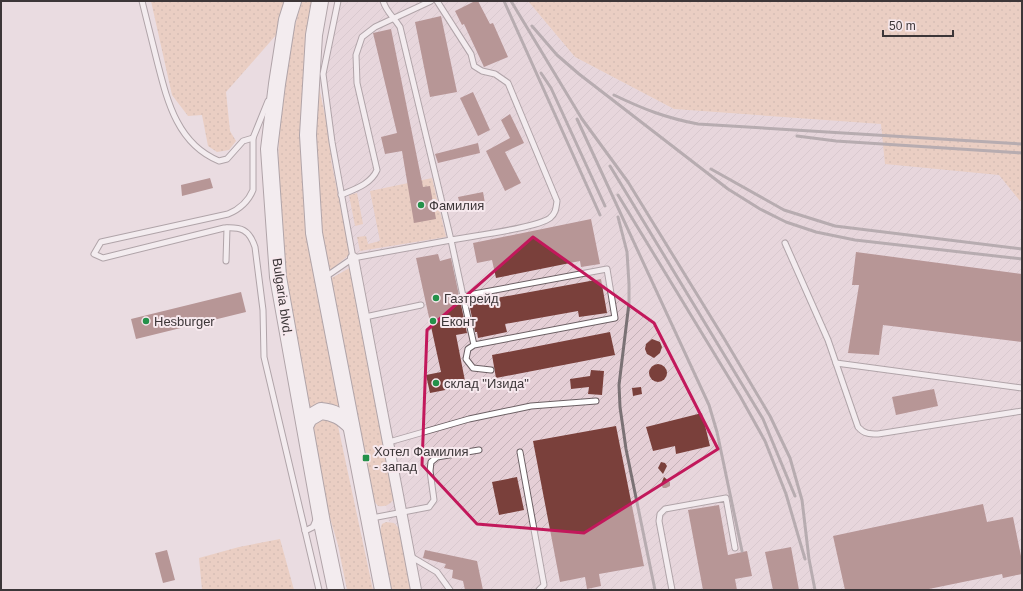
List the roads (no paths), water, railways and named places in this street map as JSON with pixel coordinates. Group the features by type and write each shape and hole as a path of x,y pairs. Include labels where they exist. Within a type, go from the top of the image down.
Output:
{"highway":[{"name":"Bulgaria blvd.","path":"293,1 287,20 269,149 278,277 317,497 336,590"},
{"path":"320,1 314,35 308,135 314,233 383,590"},
{"path":"305,426 309,418 321,411 336,414 344,418 351,426"}],"street":[{"path":"353,258 403,512 416,590"}],"lane":[{"path":"142,1 172,114 184,134 201,151 219,161 227,159 243,141 253,138"},
{"path":"338,1 323,74 332,142 353,258"},
{"path":"382,1 387,13 394,17 400,27 451,240 474,345"},
{"path":"341,195 374,178 377,170 357,83 356,55 362,37 375,27 394,17 431,1"},
{"path":"323,279 353,258 541,222 550,218 556,212 557,201 508,83 495,74 482,71 474,66 471,54 448,20 442,6 437,1"},
{"path":"277,84 253,138 253,190 250,197 238,210 228,214 101,242 94,254 102,258 227,228 240,228 252,237 255,247 263,310 264,357 319,590"},
{"path":"226,261 227,228"},
{"path":"785,243 828,340 858,427 866,434 878,434 1022,411"},
{"path":"464,296 606,269 615,318 474,345 468,349 466,359 473,368 491,370"},
{"path":"365,317 421,305"},
{"path":"836,363 1022,388"},
{"path":"389,442 469,419 531,406 596,401"},
{"path":"369,519 429,507 434,500 430,471 431,462 437,457 479,450"},
{"path":"520,452 544,585 539,590"},
{"path":"305,531 313,527 316,522 317,497"},
{"path":"672,590 659,521 660,514 665,509 726,498 735,548"},
{"path":"410,556 436,572 450,590"}],"railway":[{"path":"504,1 600,215"},
{"path":"511,1 582,119 628,182 770,416 790,458 802,500 809,559 815,590"},
{"path":"532,26 557,55 579,74 728,189 760,209 786,222 816,232 855,240 1022,259"},
{"path":"541,73 551,88 605,206"},
{"path":"614,95 635,105 675,119 698,124 1022,144"},
{"path":"577,119 709,405 717,432 742,551"},
{"path":"797,136 836,141 1022,153"},
{"path":"610,166 763,419 795,496"},
{"path":"711,169 784,210 835,226 1022,249"},
{"path":"618,195 740,396 765,441 786,494 805,559"},
{"path":"618,217 627,252 629,284 629,303 619,385 620,407 626,449 655,590"}],"place":[{"name":"Фамилия","path":"421,205"},
{"name":"Газтрейд","path":"436,298"},
{"name":"Hesburger","path":"146,321"},
{"name":"Еконт","path":"433,321"},
{"name":"склад \"Изида\"","path":"436,383"},
{"name":"Хотел Фамилия - запад","path":"366,458"}]}
